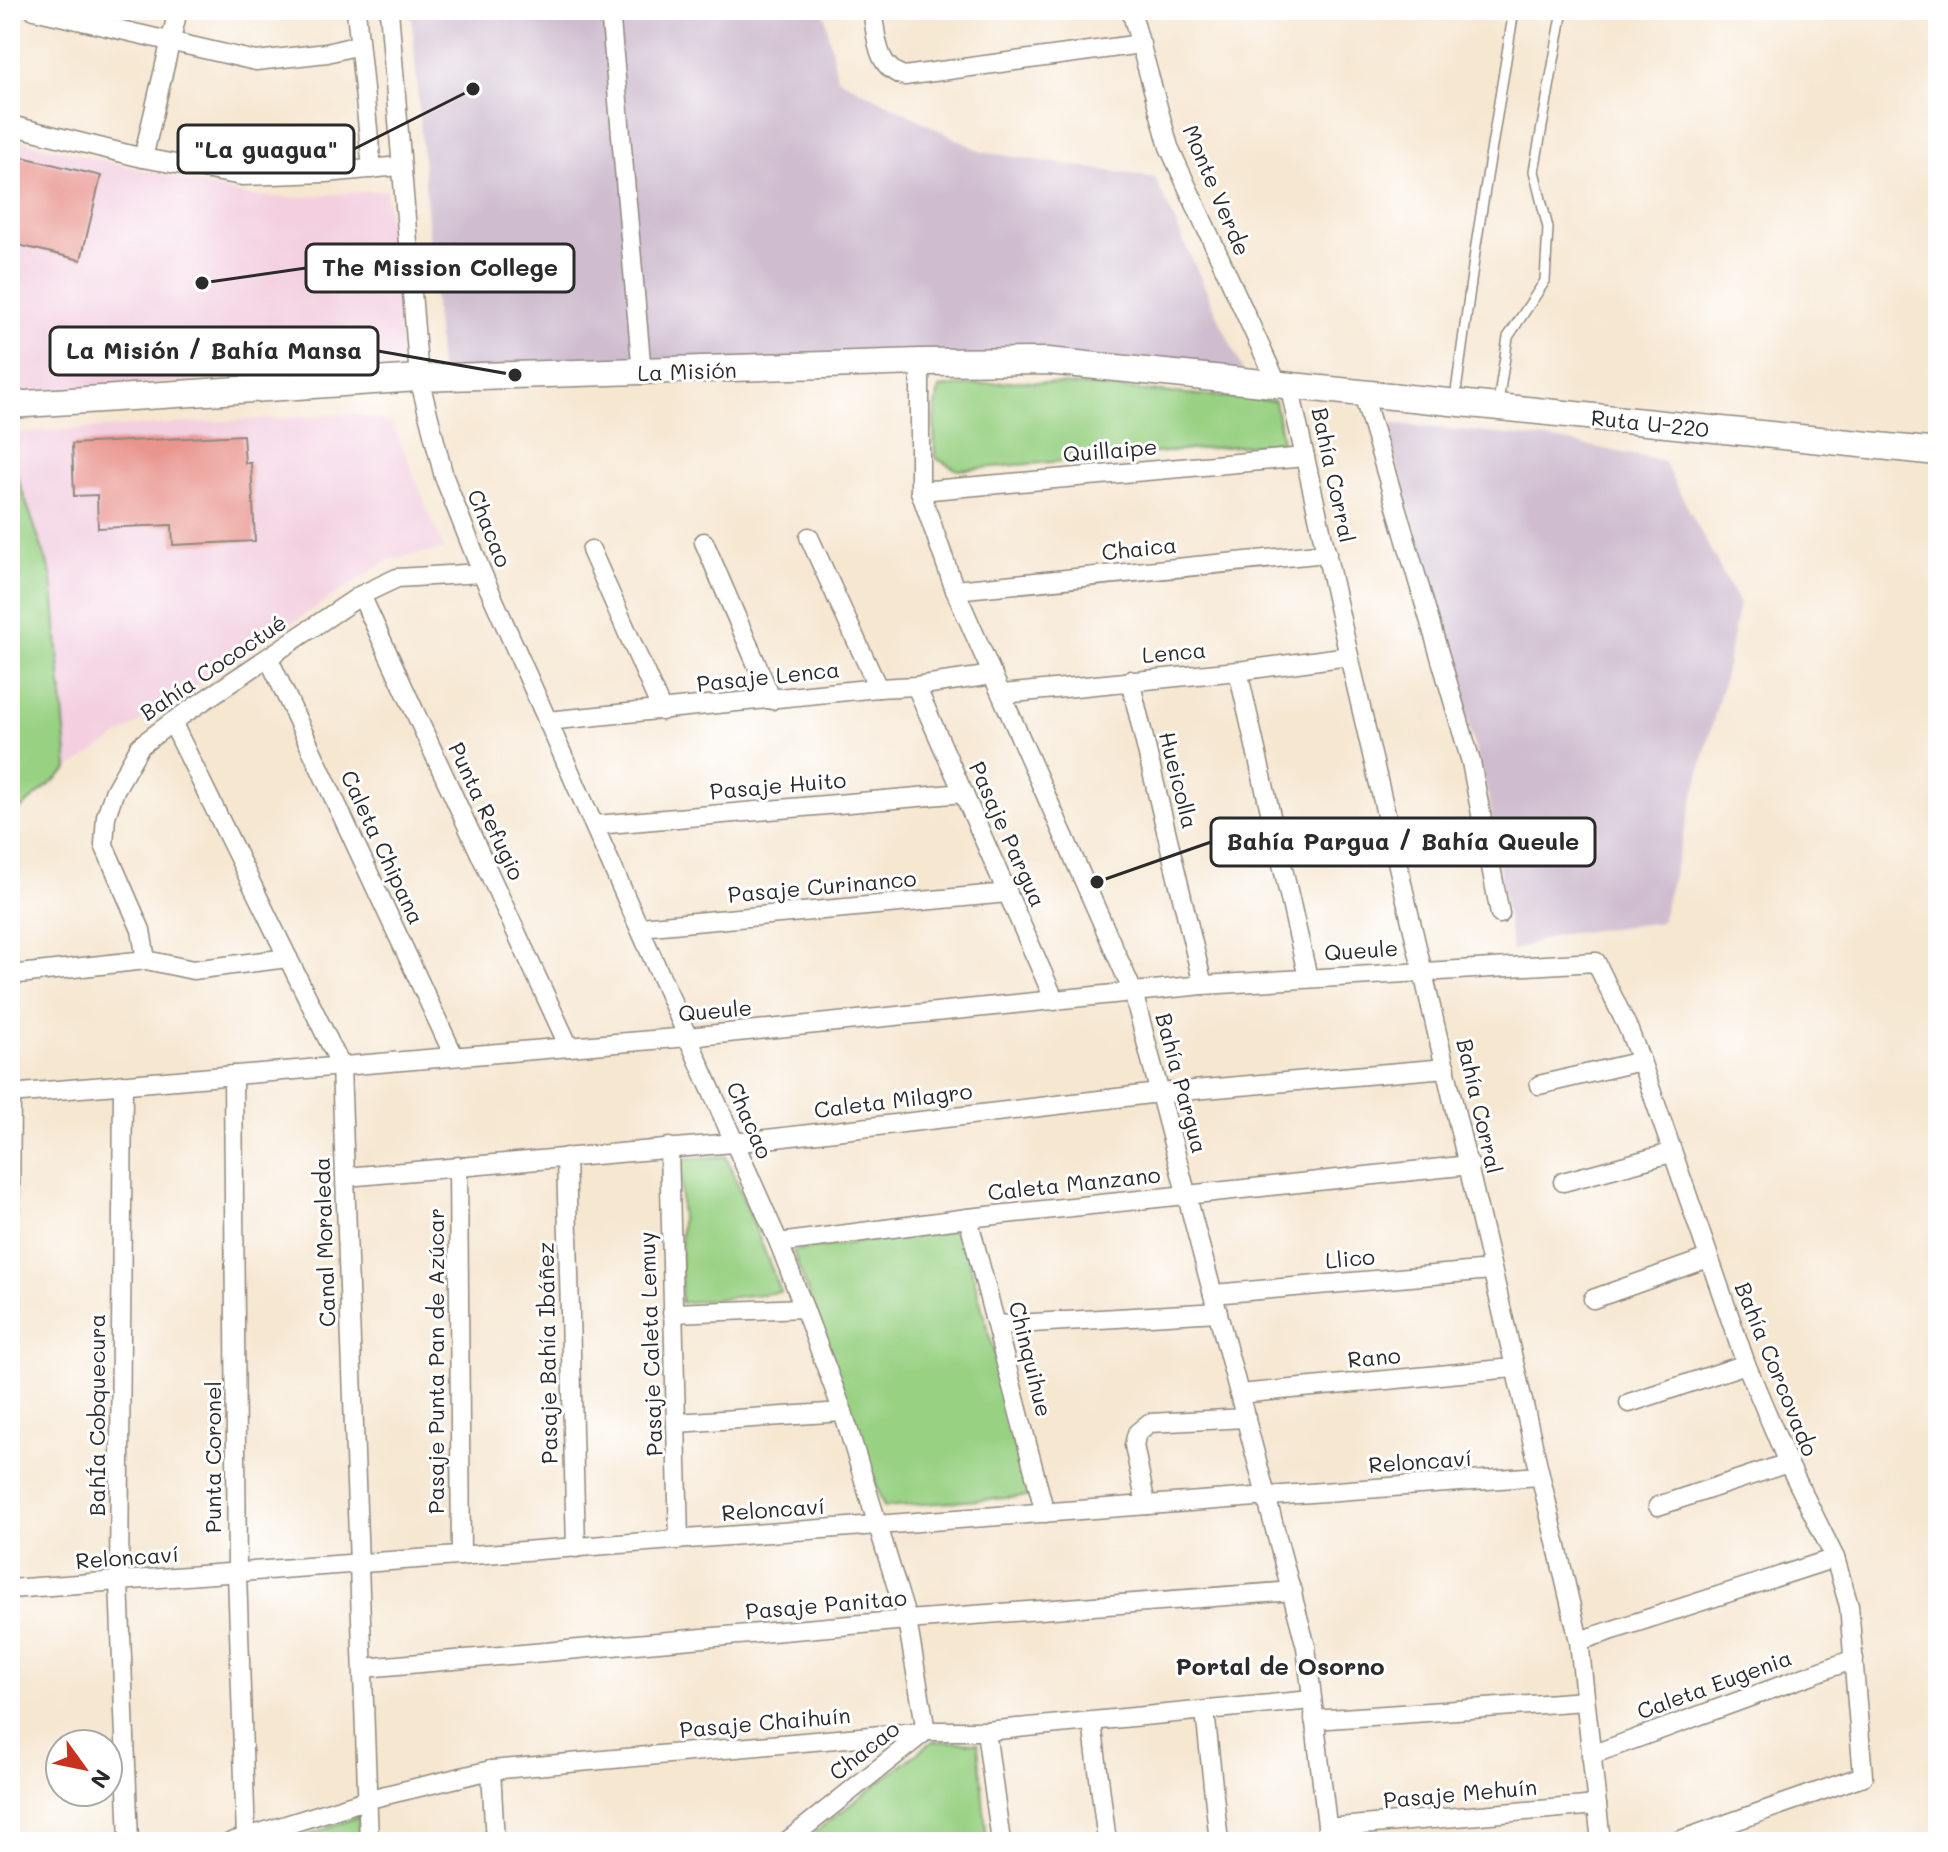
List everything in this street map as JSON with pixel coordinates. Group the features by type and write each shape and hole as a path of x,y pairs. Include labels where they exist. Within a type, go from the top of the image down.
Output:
{"street":[{"path":"143,158 178,10"},
{"path":"356,10 372,169"},
{"name":"Chacao","path":"389,10 419,378 444,477 482,573 779,1243 843,1412 907,1620 926,1731 786,1842"},
{"path":"610,10 642,373"},
{"path":"872,10 883,63 896,74 904,76 1141,44"},
{"name":"Monte Verde","path":"1131,10 1169,147 1283,384"},
{"path":"46,11 170,43 256,61 327,53 359,45"},
{"path":"10,125 143,158 242,176 400,166"},
{"name":"La Misión","path":"10,405 419,378 920,362 1048,361 1363,394"},
{"name":"Bahía Pargua","path":"920,362 920,491 955,590 1133,992 1306,1647 1328,1835"},
{"name":"Bahía Corral","path":"1283,384 1305,457 1470,1165 1513,1368 1579,1641 1601,1842"},
{"path":"1363,394 1471,762 1500,914"},
{"name":"Ruta U-220","path":"1363,394 1938,452"},
{"name":"Quillaipe","path":"920,491 1305,457"},
{"path":"809,537 878,688"},
{"path":"704,542 772,700"},
{"path":"591,550 662,711"},
{"name":"Chaica","path":"955,590 1327,553"},
{"name":"Bahía Cococtué","path":"146,960 141,930 104,845 106,816 115,790 140,746 361,595 397,578 482,573"},
{"name":"Punta Refugio","path":"361,595 569,1047"},
{"name":"Lenca","path":"1003,694 1238,671 1349,656"},
{"name":"Caleta Chipana","path":"269,659 454,1056"},
{"path":"1238,671 1308,978"},
{"name":"Pasaje Lenca","path":"547,721 916,686 993,675"},
{"name":"Hueicolla","path":"1130,680 1203,985"},
{"name":"Pasaje Pargua","path":"916,686 1055,1001"},
{"name":"Canal Moraleda","path":"172,722 341,1066 369,1842"},
{"name":"Pasaje Huito","path":"596,825 964,793"},
{"name":"Pasaje Curinanco","path":"640,927 1008,893"},
{"path":"10,975 146,960 193,970 288,958"},
{"name":"Bahía Corcovado","path":"1424,970 1596,962 1641,1061 1746,1364 1788,1463 1835,1558 1849,1606 1863,1776 1675,1842"},
{"name":"Queule","path":"10,1094 688,1037 1203,985 1424,970"},
{"path":"1539,1085 1641,1061"},
{"name":"Caleta Milagro","path":"346,1177 733,1143 1159,1093 1446,1068"},
{"name":"Punta Coronel","path":"233,1075 239,1840"},
{"name":"BahÍa Cobquecura","path":"123,1084 119,1581 129,1842"},
{"path":"10,1094 10,1210"},
{"name":"Pasaje Caleta Lemuy","path":"669,1147 679,1540"},
{"path":"1563,1182 1671,1153"},
{"name":"Pasaje Bahía Ibáñez","path":"566,1157 576,1548"},
{"name":"Caleta Manzano","path":"779,1243 968,1218 1470,1165"},
{"name":"Pasaje Punta Pan de Azúcar","path":"458,1166 461,1556"},
{"name":"Chinquihue","path":"968,1218 1045,1513"},
{"path":"1593,1299 1708,1258"},
{"name":"Llico","path":"998,1325 1491,1270"},
{"path":"672,1313 804,1308"},
{"path":"1629,1403 1746,1364"},
{"name":"Rano","path":"1239,1394 1513,1368"},
{"path":"677,1423 843,1412"},
{"path":"1146,1505 1134,1445 1137,1433 1149,1423 1246,1418"},
{"path":"1658,1506 1788,1463"},
{"name":"Reloncaví","path":"10,1589 1540,1476"},
{"path":"1579,1641 1835,1558"},
{"name":"Pasaje Panitao","path":"364,1668 907,1620 1293,1591"},
{"name":"Caleta Eugenia","path":"1591,1755 1854,1659"},
{"name":"Pasaje Chaihuín","path":"239,1840 369,1799 491,1770 926,1731 986,1731 1092,1722 1312,1700"},
{"path":"1314,1720 1585,1701"},
{"path":"1205,1711 1219,1842"},
{"path":"1092,1722 1107,1842"},
{"path":"986,1731 1001,1842"},
{"path":"491,1770 495,1842"},
{"name":"Pasaje Mehuín","path":"1328,1835 1597,1805"}],"lane":[{"path":"1455,403 1476,245 1514,10"},
{"path":"1497,407 1508,337 1545,281 1548,228 1534,171 1563,10"}],"shaded area":[{"path":"411,10 824,10 837,78 982,152 1155,178 1243,371 440,370"},
{"path":"10,138 249,196 290,198 386,190 403,368 10,392"},
{"path":"355,414 393,424 444,549 388,560 68,769 52,577 10,455 10,433"},
{"path":"1385,423 1560,440 1663,461 1739,604 1724,679 1661,922 1555,935 1512,951 1488,795"}],"green space":[{"path":"1019,381 1275,401 1282,442 958,470 935,458 934,417 939,388"},
{"path":"10,455 52,577 68,769 10,818"},
{"path":"726,1156 781,1292 681,1303 681,1159"},
{"path":"961,1229 1032,1496 884,1507 793,1251"},
{"path":"933,1741 978,1743 987,1842 802,1842"},
{"path":"359,1816 358,1842 292,1842"}],"building":[{"path":"10,154 101,176 81,260 10,243"},
{"path":"243,435 245,463 251,463 255,541 173,545 172,525 98,528 97,495 74,496 72,444"}],"place":[{"name":"\"La guagua\"","path":"473,89"},
{"name":"The Mission College","path":"202,283"},
{"name":"La Misión / Bahía Mansa","path":"515,375"},
{"name":"Bahía Pargua / Bahía Queule","path":"1097,882"}],"district":[{"name":"Portal de Osorno","path":"1280,1665"}]}
